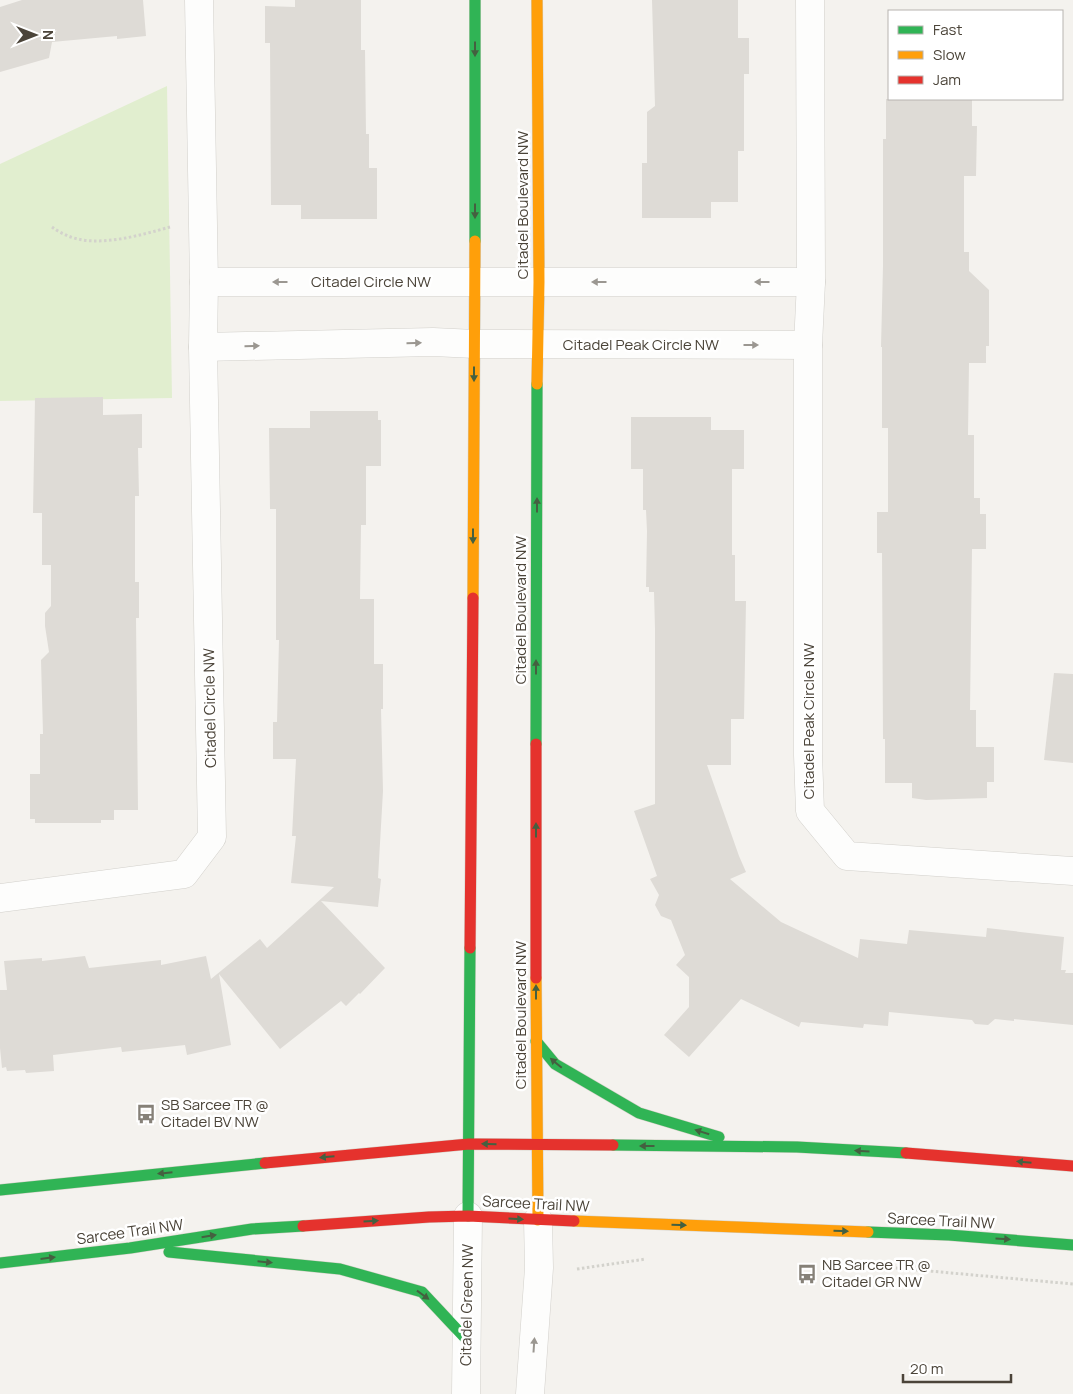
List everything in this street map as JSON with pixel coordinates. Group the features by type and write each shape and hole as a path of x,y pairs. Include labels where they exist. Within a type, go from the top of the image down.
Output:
{"main road":[{"path":"468,1216 475,344 475,0"},
{"name":"Citadel Boulevard NW","path":"537,0 539,282 537,344 536,1041 538,1220"},
{"path":"536,1041 555,1064 639,1113 748,1146"},
{"path":"0,1190 238,1165 469,1144 797,1147 1073,1166"},
{"name":"Sarcee Trail NW","path":"0,1263 130,1248 252,1229 468,1216 949,1235 1073,1245"},
{"path":"130,1248 340,1269 422,1292 466,1339"}],"street":[{"name":"Citadel Circle NW","path":"0,898 184,874 212,837 199,0"},
{"name":"Citadel Peak Circle NW","path":"810,0 811,282 808,345 808,755 810,811 847,856 1073,871"},
{"name":"Citadel Circle NW","path":"204,282 539,282"},
{"path":"539,282 811,282"},
{"path":"203,348 433,342 475,344"},
{"name":"Citadel Peak Circle NW","path":"475,344 808,345"},
{"name":"Citadel Green NW","path":"466,1394 468,1216"},
{"path":"530,1394 539,1268 538,1220"}],"path":[{"path":"52,227 66,236 90,241 134,236 173,226"},
{"path":"577,1268 650,1258"},
{"path":"887,1267 1073,1284"}],"green space":[{"path":"167,86 172,398 0,401 0,164"}],"building":[{"path":"22,0 143,0 146,36 117,39 117,36 52,42 49,58 0,72 0,7"},
{"path":"295,0 361,0 361,50 365,50 366,134 369,134 369,168 377,168 377,219 301,219 301,205 271,205 270,43 265,43 265,6 295,7"},
{"path":"652,0 738,0 738,38 749,38 749,74 744,74 744,151 738,151 738,202 711,202 711,218 642,218 642,163 647,163 647,112 655,106"},
{"path":"886,99 972,100 972,126 977,126 976,176 964,176 964,252 969,252 969,271 989,290 989,346 986,346 986,363 969,363 968,435 974,435 974,498 980,498 980,514 986,514 986,549 972,549 970,710 976,710 976,747 994,747 994,782 987,782 987,798 926,800 912,798 912,783 885,783 882,553 877,553 877,512 888,512 888,428 882,428 881,347 883,139 886,139"},
{"path":"103,397 103,415 142,414 142,448 138,448 139,496 135,496 135,582 139,582 139,618 136,618 138,810 114,810 114,820 101,820 101,823 35,823 35,819 30,819 30,774 40,774 40,734 43,734 41,660 49,652 45,613 51,606 51,565 42,565 42,513 33,513 35,398"},
{"path":"310,411 378,411 378,420 381,420 381,466 366,466 366,525 361,525 360,599 374,599 374,664 383,664 383,709 381,709 383,791 378,878 381,879 378,907 321,901 385,968 346,1006 341,1001 280,1049 219,974 231,1045 187,1055 185,1045 122,1052 121,1047 53,1055 54,1071 26,1073 25,1070 7,1071 6,1067 2,1068 0,1048 0,990 7,990 4,961 42,958 42,961 85,956 89,968 161,960 161,965 206,956 211,979 260,939 267,948 334,887 291,883 296,836 292,836 296,759 273,759 273,722 277,722 279,640 276,640 276,509 270,509 269,428 310,428"},
{"path":"631,417 711,417 711,430 744,430 744,469 732,469 732,555 735,555 735,601 746,601 744,719 731,719 731,765 707,765 746,872 730,879 781,922 858,958 860,939 907,944 909,930 986,937 987,928 1064,937 1061,970 1066,970 1065,973 1073,973 1073,1025 995,1019 988,1025 975,1024 972,1020 889,1012 888,1026 864,1024 863,1028 801,1022 799,1027 741,999 689,1057 664,1035 689,1007 689,977 676,965 685,955 671,920 661,916 655,905 659,895 650,879 657,876 634,811 655,804 655,629 654,592 649,592 649,587 646,587 647,531 646,510 643,510 643,469 631,469"},
{"path":"1054,673 1073,674 1073,763 1044,760"}],"traffic: fast":[{"path":"475,0 475,241"},
{"path":"536,744 537,384"},
{"path":"468,1216 470,948"},
{"path":"536,1041 555,1064 639,1113 719,1137"},
{"path":"613,1145 797,1147 906,1153"},
{"path":"0,1190 265,1163"},
{"path":"0,1263 130,1248 252,1229 303,1226"},
{"path":"868,1232 949,1235 1073,1245"},
{"path":"169,1252 340,1269 422,1292 466,1339"}],"traffic: slow":[{"path":"537,0 539,282 537,384"},
{"path":"473,598 475,241"},
{"path":"536,978 538,1220"},
{"path":"574,1221 868,1232"}],"traffic: jam":[{"path":"470,948 473,598"},
{"path":"536,744 536,978"},
{"path":"265,1163 469,1144 613,1145"},
{"path":"906,1153 1073,1166"},
{"path":"303,1226 468,1216 574,1221"}],"place":[{"name":"SB Sarcee TR @ Citadel BV NW","path":"146,1114"},
{"name":"NB Sarcee TR @ Citadel GR NW","path":"807,1274"}]}
